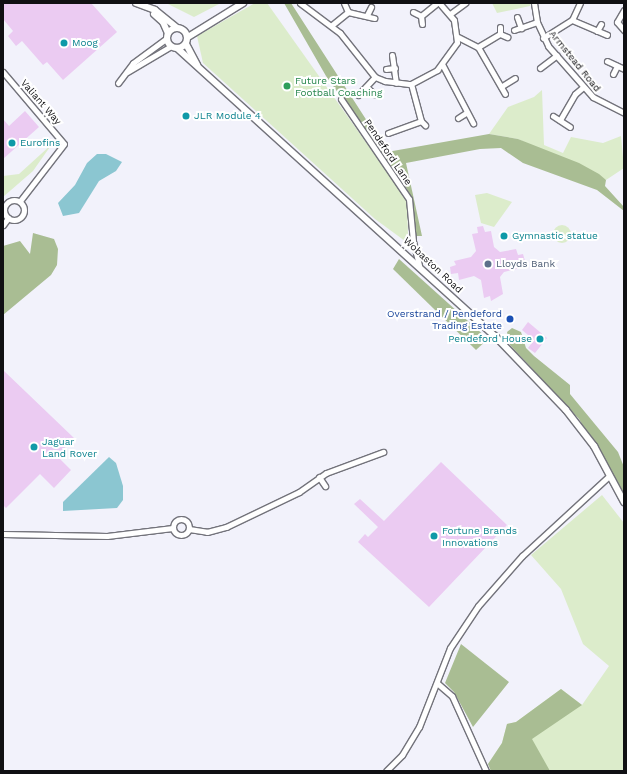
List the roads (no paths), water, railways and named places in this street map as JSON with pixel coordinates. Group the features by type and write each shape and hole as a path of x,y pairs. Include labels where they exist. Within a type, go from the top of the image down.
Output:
{"street":[{"path":"135,3 155,10 176,27 185,30 200,27"},
{"path":"135,3 163,22 174,47"},
{"path":"125,73 174,47 186,44 188,37 200,27 243,3"},
{"path":"300,3 332,25 375,77 396,83 411,84 442,64 458,37"},
{"path":"344,3 348,12"},
{"path":"421,16 438,3 450,14 458,37 478,47 502,86 505,94"},
{"path":"450,14 465,3"},
{"name":"Armstead Road","path":"534,3 537,22 544,38 583,87 601,104 624,113"},
{"path":"544,38 572,20 580,3"},
{"path":"366,15 371,7"},
{"path":"624,10 617,22 624,30"},
{"path":"332,25 348,12 374,18"},
{"path":"413,12 421,16"},
{"path":"421,16 422,24"},
{"path":"517,17 521,28"},
{"path":"572,20 607,35"},
{"path":"514,30 537,22"},
{"path":"597,31 601,24"},
{"path":"118,83 133,63 176,27"},
{"path":"500,27 500,34"},
{"path":"185,30 188,37"},
{"path":"478,47 500,34"},
{"path":"500,34 508,37"},
{"name":"Wobaston Road","path":"186,44 199,69"},
{"name":"Wobaston Road","path":"174,47 419,266 496,337 566,410 594,446 624,502"},
{"path":"392,55 396,83"},
{"path":"540,68 557,55"},
{"path":"607,61 624,68"},
{"path":"442,64 466,113 474,123"},
{"path":"613,74 617,66"},
{"path":"386,69 395,68"},
{"name":"Valiant Way","path":"3,72 64,144 20,201"},
{"path":"358,96 375,77"},
{"path":"502,86 515,78"},
{"path":"411,84 421,121 426,125"},
{"path":"366,87 374,94"},
{"path":"560,120 575,94 583,87"},
{"name":"Pendeford Lane","path":"340,99 409,199 413,241 419,266"},
{"path":"458,118 466,113"},
{"path":"553,116 570,127"},
{"path":"388,133 421,121"},
{"path":"3,225 8,218 5,206 11,200 20,201 25,208 23,216 16,220 8,218"},
{"path":"173,528 180,535 189,529 207,532 226,527 300,492 319,477 382,452"},
{"path":"386,771 402,755 419,727 450,648 488,593 522,556 609,476"},
{"path":"319,477 325,486"},
{"path":"173,528 175,522 181,519 187,522 189,529"},
{"path":"3,534 87,537 173,528"},
{"path":"437,683 452,696 486,771"}],"water":[{"path":"97,154 106,154 122,162 116,171 99,181 79,213 63,216 58,203 75,185 87,163"},
{"path":"109,457 116,463 123,486 123,500 117,508 63,511 63,502"}],"place":[{"name":"Moog","path":"64,43"},
{"name":"Future Stars Football Coaching","path":"287,86"},
{"name":"JLR Module 4","path":"186,116"},
{"name":"Eurofins","path":"12,143"},
{"name":"Gymnastic statue","path":"504,236"},
{"name":"Lloyds Bank","path":"488,264"},
{"name":"Overstrand / Pendeford Trading Estate","path":"510,319"},
{"name":"Pendeford House","path":"540,339"},
{"name":"Jaguar Land Rover","path":"34,447"},
{"name":"Fortune Brands Innovations","path":"434,536"}]}
